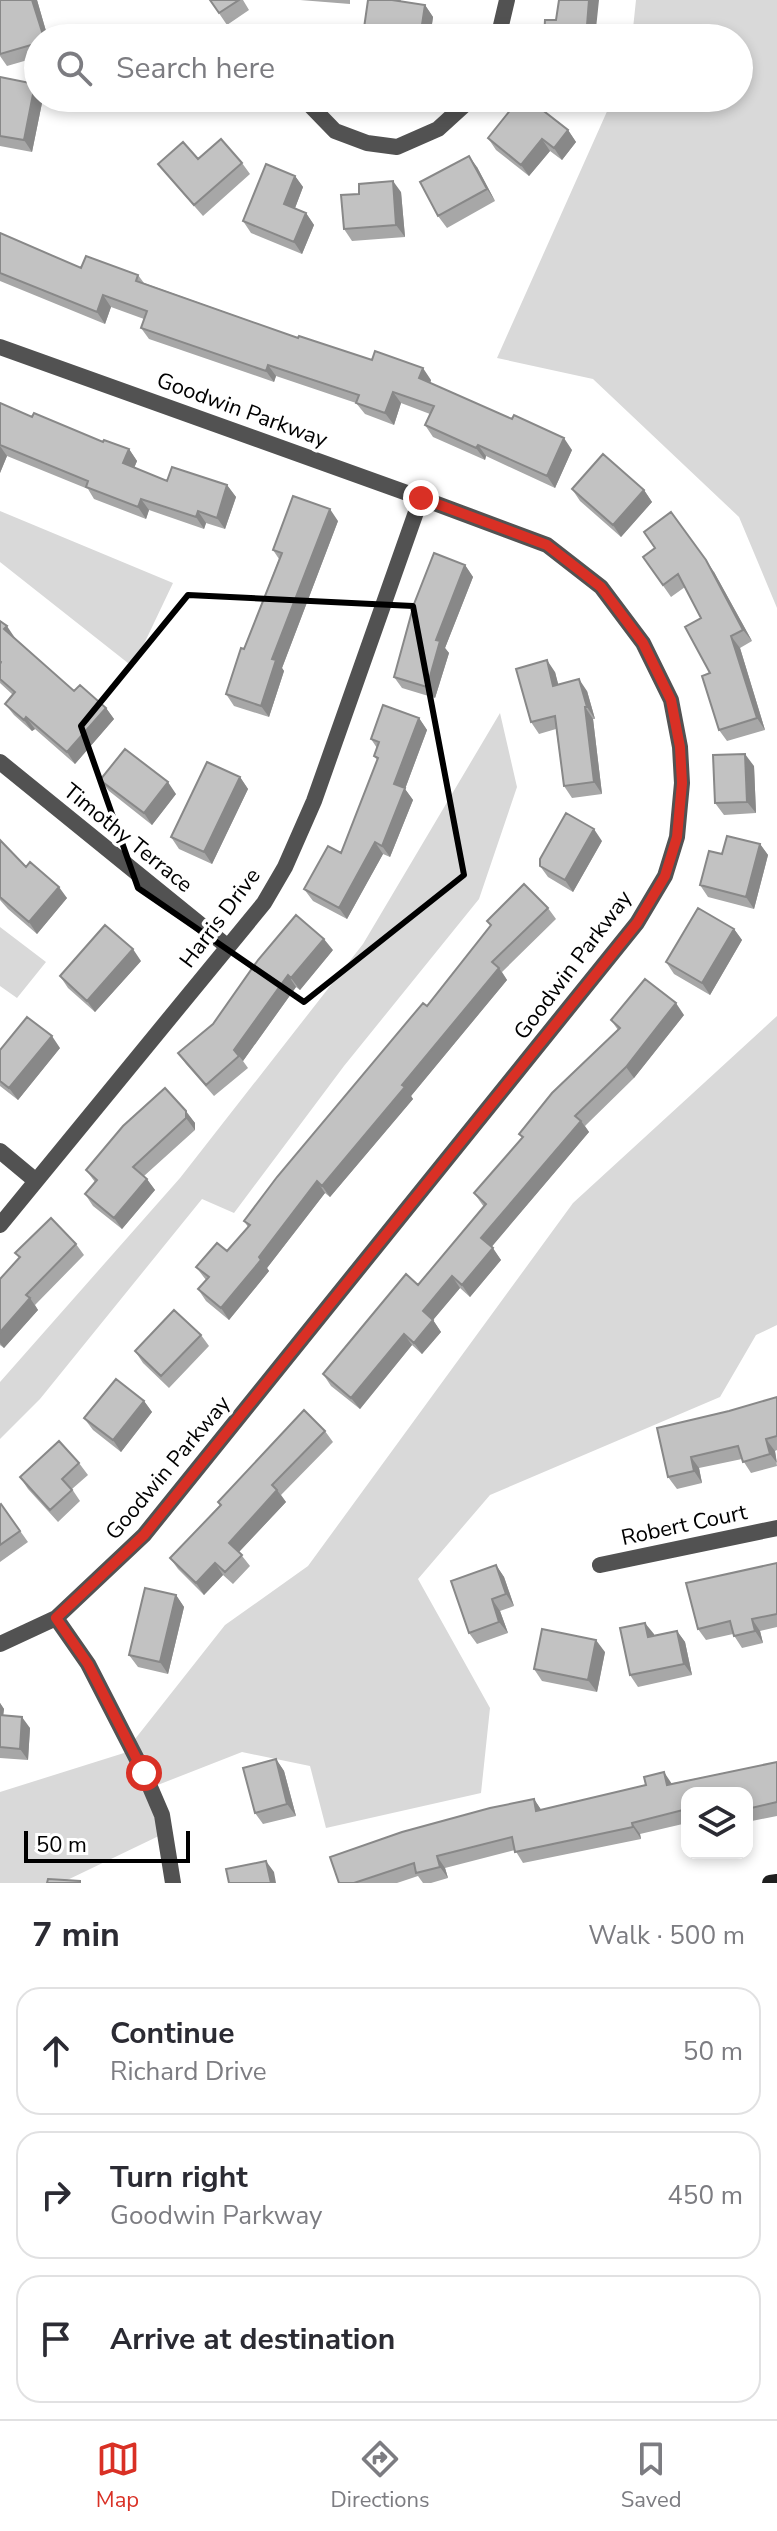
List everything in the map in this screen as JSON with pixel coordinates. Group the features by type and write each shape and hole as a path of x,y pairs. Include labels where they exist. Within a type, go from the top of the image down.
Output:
{"street":[{"path":"501,24 507,0"},
{"path":"317,112 335,131 367,143 397,147 438,129 457,112"},
{"name":"Goodwin Parkway","path":"0,347 547,545 601,587 643,643 671,700 680,747 682,783 677,837 665,876 637,923 154,1524 56,1618 0,1644"},
{"name":"Harris Drive","path":"0,1225 264,903 285,867 314,801 421,498"},
{"name":"Timothy Terrace","path":"0,762 228,947"},
{"path":"0,1151 36,1181"},
{"name":"Robert Court","path":"600,1565 777,1528"},
{"path":"56,1618 88,1664 144,1773 162,1815 173,1883"},
{"path":"770,1883 777,1882"}],"highlighted area":[{"path":"188,595 413,606 464,875 304,1002 138,888 81,726"}],"shaded area":[{"path":"636,0 777,0 777,608 739,517 593,379 497,358 607,112 753,112 753,24 633,24"},
{"path":"0,511 173,583 133,667 0,562"},
{"path":"500,713 517,787 479,899 344,1066 234,1213 202,1199 40,1399 0,1439 0,1382 180,1178 363,944"},
{"path":"0,927 46,962 17,998 0,986"},
{"path":"777,1016 777,1325 756,1335 720,1397 490,1495 418,1579 490,1708 481,1793 326,1828 310,1766 242,1752 150,1788 165,1833 61,1883 0,1883 0,1792 124,1753 225,1625 308,1566 573,1203"}],"building":[{"path":"0,0 32,0 40,24 24,24 24,47 0,54"},
{"path":"210,0 239,0 219,13"},
{"path":"368,0 425,5 422,24 365,24"},
{"path":"559,0 589,0 587,24 545,24 545,20 556,20"},
{"path":"0,77 24,82 24,112 30,112 24,140 0,136"},
{"path":"509,112 545,112 568,130 554,148 542,139 521,165 488,138"},
{"path":"221,139 242,163 194,205 158,164 183,142 198,159"},
{"path":"469,156 487,189 438,216 420,182"},
{"path":"266,164 295,176 284,204 306,213 294,242 243,221"},
{"path":"393,181 396,225 344,229 341,195 359,194 359,184"},
{"path":"0,233 81,268 86,256 138,275 136,281 298,338 372,360 375,351 423,368 419,378 564,438 547,476 425,425 434,406 393,392 385,413 356,403 359,395 268,365 266,371 141,328 147,311 103,295 97,312 0,273"},
{"path":"0,403 32,417 34,413 103,442 129,449 123,463 167,481 172,467 227,485 217,518 198,511 196,517 141,499 138,507 86,487 88,481 0,445"},
{"path":"603,454 644,490 613,525 572,489"},
{"path":"293,496 330,509 272,659 276,660 261,706 226,694 241,648 244,649 282,553 273,550"},
{"path":"671,512 706,560 743,630 731,636 757,718 719,730 702,676 710,673 685,627 701,618 678,574 663,585 643,557 655,548 644,532"},
{"path":"434,553 465,565 436,640 440,641 427,687 394,677 414,604"},
{"path":"0,621 7,626 4,629 74,691 80,685 106,708 67,752 26,717 24,720 5,704 15,692 0,679"},
{"path":"547,660 553,686 579,679 587,707 594,782 564,786 555,716 531,722 516,669"},
{"path":"383,705 419,718 394,784 405,788 382,846 375,842 339,908 304,889 328,846 341,853 378,758 374,756 379,742 371,739"},
{"path":"125,749 168,782 144,813 100,780"},
{"path":"745,754 747,802 715,803 713,755"},
{"path":"207,762 240,777 204,852 171,837"},
{"path":"566,813 594,829 565,880 540,866 540,859"},
{"path":"727,836 760,844 746,897 700,885 709,851 722,854"},
{"path":"0,840 26,867 30,862 59,887 29,922 0,897"},
{"path":"524,884 548,908 492,962 499,968 322,1186 317,1181 259,1257 261,1260 221,1308 198,1289 209,1277 196,1267 217,1243 227,1251 250,1225 244,1221 277,1177 423,1003 427,1006 491,925 487,921"},
{"path":"698,908 734,929 702,983 666,962"},
{"path":"296,915 324,939 291,978 288,975 234,1050 239,1056 206,1085 178,1053 213,1024 258,960"},
{"path":"105,925 133,949 87,1001 60,976"},
{"path":"645,979 676,1003 626,1067 575,1116 581,1121 481,1238 493,1248 462,1285 452,1276 423,1311 433,1320 414,1343 404,1334 351,1398 323,1374 406,1274 418,1285 486,1204 474,1193 523,1137 519,1134 552,1093 620,1028 611,1020"},
{"path":"27,1017 52,1036 9,1088 0,1081 0,1050"},
{"path":"165,1088 186,1111 186,1118 133,1167 147,1179 114,1218 85,1194 97,1180 86,1170 123,1126"},
{"path":"51,1218 76,1244 26,1295 30,1298 0,1332 0,1279 20,1257 15,1253"},
{"path":"174,1310 201,1335 161,1376 135,1351"},
{"path":"116,1379 144,1401 113,1440 84,1418"},
{"path":"777,1397 777,1436 766,1439 770,1454 743,1462 738,1446 691,1457 694,1471 668,1477 657,1428"},
{"path":"304,1410 325,1431 272,1485 277,1490 229,1543 242,1555 225,1572 215,1563 196,1583 170,1558"},
{"path":"59,1441 79,1463 62,1479 72,1490 50,1510 20,1477"},
{"path":"0,1505 20,1531 0,1545"},
{"path":"777,1563 777,1614 752,1619 755,1631 734,1636 730,1621 698,1629 686,1583"},
{"path":"496,1565 506,1594 492,1599 499,1622 469,1633 451,1581"},
{"path":"145,1588 176,1595 160,1662 129,1655"},
{"path":"645,1623 648,1637 677,1631 684,1664 630,1675 620,1628"},
{"path":"542,1629 596,1640 588,1680 534,1669"},
{"path":"0,1715 22,1717 20,1749 0,1747"},
{"path":"276,1759 287,1804 255,1813 243,1768"},
{"path":"777,1762 777,1802 753,1808 753,1787 681,1787 681,1811 632,1823 633,1827 515,1852 512,1837 437,1856 440,1867 416,1873 414,1863 354,1883 339,1883 330,1857 402,1832 490,1808 534,1799 536,1811 646,1785 644,1777 664,1772 667,1785"},
{"path":"266,1861 271,1883 229,1883 226,1869"},
{"path":"48,1879 80,1881 80,1883 47,1883"}],"route":[{"path":"144,1773 88,1664 56,1618 144,1535 637,923 665,876 677,837 682,783 680,747 671,700 643,643 601,587 547,545 421,498"}]}
